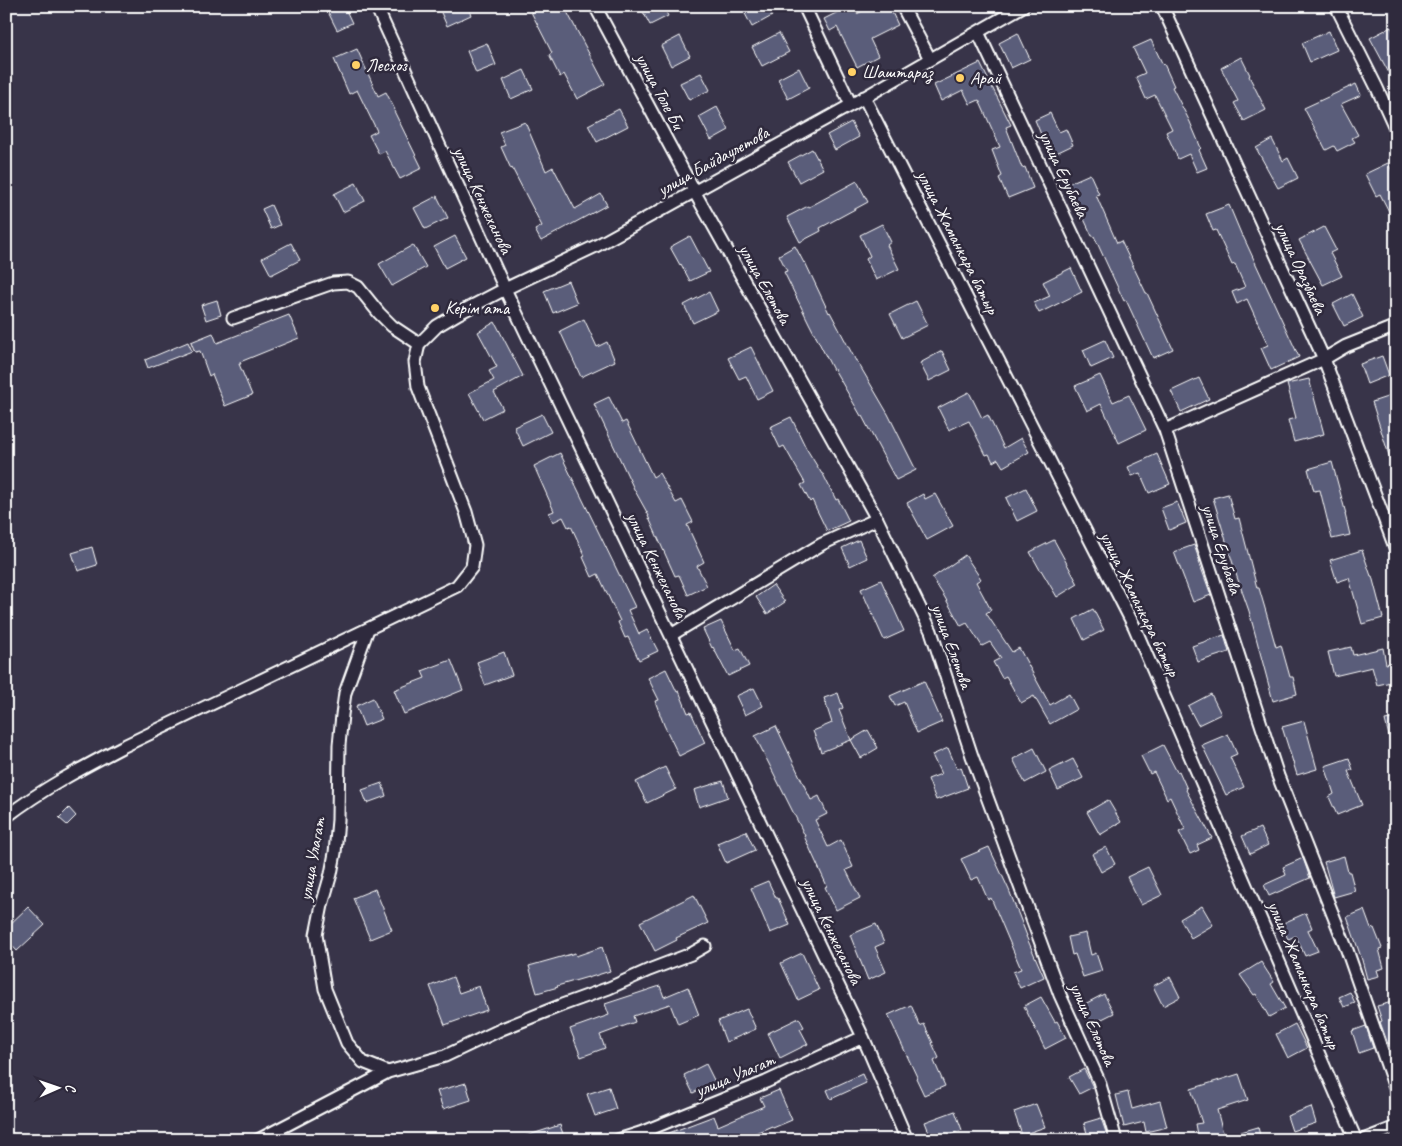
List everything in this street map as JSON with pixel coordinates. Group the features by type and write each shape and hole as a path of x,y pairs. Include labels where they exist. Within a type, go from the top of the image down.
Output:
{"street":[{"name":"улица Кенжеханова","path":"376,6 505,289 863,1037 907,1140"},
{"name":"улица Толе Би","path":"595,6 694,191"},
{"path":"804,6 851,104"},
{"path":"902,6 930,59"},
{"name":"улица Байдаулетова","path":"419,344 437,326 459,313 596,246 1023,6"},
{"name":"улица Оразбаева","path":"1162,6 1324,360 1396,550"},
{"path":"1336,6 1396,130"},
{"name":"улица Ерубаева","path":"978,32 1165,430 1278,776 1347,950 1396,1092"},
{"name":"улица Жаманкара батыр","path":"864,97 1134,626 1356,1140"},
{"name":"улица Елетова","path":"694,191 877,519 931,632 972,756 1060,995 1099,1081 1116,1140"},
{"path":"6,817 24,803 70,774 122,747 457,586 472,567 475,545 466,512 418,387 415,362 419,344 392,326 358,287 348,282 333,283 233,318"},
{"path":"1165,430 1324,360 1346,346 1396,326"},
{"path":"671,635 822,544 877,519"},
{"name":"улица Улагат","path":"368,629 345,693 339,744 338,820 335,853 316,935 325,989 348,1044 363,1062 388,1072"},
{"path":"258,1140 388,1072 445,1056 502,1029 609,988 691,954 705,946"},
{"name":"улица Улагат","path":"618,1140 640,1133 766,1082 863,1037"},
{"path":"1363,1140 1396,1127"}],"building":[{"path":"325,6 344,6 352,23 337,30"},
{"path":"438,6 467,6 471,15 447,26"},
{"path":"528,6 564,6 605,84 577,99 564,74 560,77 549,55 552,53"},
{"path":"640,6 663,6 668,16 650,25"},
{"path":"741,6 767,6 772,16 752,27"},
{"path":"853,6 857,14 871,6 889,6 898,25 870,39 878,56 857,67 837,27 830,31 824,19"},
{"path":"1391,27 1396,37 1396,86 1370,38"},
{"path":"1329,31 1337,50 1310,62 1302,43"},
{"path":"779,33 789,52 762,66 752,47"},
{"path":"1018,33 1030,59 1011,68 999,43"},
{"path":"680,36 690,56 671,66 661,46"},
{"path":"1151,40 1164,64 1174,86 1172,87 1201,148 1199,150 1207,168 1197,172 1189,154 1178,159 1166,132 1172,129 1155,95 1146,99 1136,77 1145,73 1133,48"},
{"path":"487,43 496,65 476,73 467,51"},
{"path":"357,49 378,96 386,92 422,168 400,179 385,151 379,154 369,135 377,131 357,90 349,94 334,59"},
{"path":"1241,57 1266,110 1244,121 1234,103 1238,101 1221,68"},
{"path":"980,63 1011,125 1006,127 1022,168 1025,167 1033,188 1008,198 999,178 1002,176 992,150 1000,147 979,100 970,104 963,90 941,101 934,85"},
{"path":"799,68 809,88 788,99 778,79"},
{"path":"524,70 533,89 511,99 503,80"},
{"path":"701,73 710,90 689,100 680,83"},
{"path":"1356,84 1361,95 1341,104 1358,135 1352,138 1355,142 1337,151 1334,146 1326,150 1304,108"},
{"path":"717,107 729,130 711,140 699,117"},
{"path":"619,109 628,126 597,142 588,125"},
{"path":"1050,113 1059,132 1066,129 1073,145 1050,156 1035,120"},
{"path":"525,122 546,171 553,167 575,209 601,194 607,205 541,241 535,230 542,226 501,147 505,145 499,132"},
{"path":"851,122 859,137 835,150 827,135"},
{"path":"1272,139 1283,161 1288,158 1298,178 1278,188 1256,148"},
{"path":"812,149 823,169 799,182 788,162"},
{"path":"1388,163 1396,179 1396,225 1380,194 1376,196 1365,174"},
{"path":"1090,174 1099,194 1096,195 1117,243 1121,241 1173,349 1153,358 1094,236 1092,236 1077,204 1074,205 1065,185"},
{"path":"857,181 868,202 820,228 821,231 800,242 787,217"},
{"path":"356,183 365,201 343,212 334,194"},
{"path":"437,196 448,218 425,229 414,208"},
{"path":"271,205 280,225 271,229 262,209"},
{"path":"1229,205 1299,357 1271,370 1261,348 1268,345 1247,299 1237,304 1232,292 1245,287 1235,264 1232,265 1216,230 1213,231 1206,214"},
{"path":"882,224 891,242 887,245 899,269 876,280 866,259 870,256 860,235"},
{"path":"1324,227 1336,250 1330,253 1342,276 1323,285 1299,240"},
{"path":"455,236 466,257 445,268 434,247"},
{"path":"690,236 709,272 690,281 670,247"},
{"path":"291,243 300,260 271,275 262,258"},
{"path":"413,245 426,267 392,286 379,264"},
{"path":"795,246 805,262 829,313 888,414 916,470 896,480 862,416 833,370 784,272 787,271 779,255"},
{"path":"1071,268 1082,292 1039,313 1034,303 1050,296 1043,282"},
{"path":"568,281 577,303 553,313 544,291"},
{"path":"709,292 718,311 693,323 684,305"},
{"path":"1352,294 1363,317 1344,326 1333,304"},
{"path":"217,300 221,315 206,320 201,305"},
{"path":"916,301 928,325 902,338 890,314"},
{"path":"289,315 299,338 240,362 241,364 239,364 252,395 225,406 212,374 209,376 200,351 195,352 191,342 213,333 217,343"},
{"path":"584,319 597,347 607,342 615,361 581,377 560,331"},
{"path":"495,322 523,376 494,392 503,409 483,419 469,393 494,380 489,371 497,367 478,332"},
{"path":"1105,340 1113,358 1091,368 1083,350"},
{"path":"188,342 192,351 148,368 145,360"},
{"path":"751,347 773,391 757,399 746,376 739,379 728,358"},
{"path":"942,351 951,370 929,381 920,363"},
{"path":"1382,356 1389,375 1367,384 1360,364"},
{"path":"1100,375 1113,402 1129,395 1146,430 1119,443 1101,404 1087,411 1075,386"},
{"path":"1199,378 1209,399 1181,412 1171,391"},
{"path":"1309,379 1324,434 1294,442 1288,420 1296,418 1287,384"},
{"path":"969,392 982,418 988,415 1004,448 1021,438 1029,452 1003,467 998,459 993,462 989,454 986,455 969,421 949,430 938,408"},
{"path":"1396,394 1396,470 1394,471 1372,402"},
{"path":"609,397 622,423 626,421 653,477 659,473 676,503 682,500 693,522 687,525 704,562 697,566 707,586 688,595 679,575 675,576 649,516 634,489 594,404"},
{"path":"542,414 551,432 523,446 514,427"},
{"path":"791,417 806,448 823,474 836,500 838,499 849,521 827,531 812,500 810,502 801,485 805,483 784,446 780,448 770,427"},
{"path":"560,453 635,607 628,610 639,634 647,630 658,651 639,660 628,637 625,638 618,622 620,621 598,574 592,577 583,557 585,556 571,526 568,527 563,517 553,522 549,513 554,511 534,466"},
{"path":"1157,454 1170,484 1149,493 1140,473 1132,476 1128,467"},
{"path":"1332,462 1350,535 1332,539 1320,490 1314,491 1308,469"},
{"path":"1026,488 1037,511 1017,521 1006,498"},
{"path":"923,494 925,499 935,494 953,526 927,540 907,503"},
{"path":"1228,494 1235,519 1239,518 1257,588 1259,588 1276,647 1281,645 1297,694 1273,701 1249,611 1213,498"},
{"path":"1177,502 1186,523 1169,530 1161,508"},
{"path":"859,540 867,558 850,566 842,548"},
{"path":"1054,540 1078,584 1057,597 1030,552"},
{"path":"1194,545 1211,595 1193,602 1174,552"},
{"path":"92,547 97,565 78,571 72,553"},
{"path":"1362,550 1372,576 1383,618 1362,624 1349,578 1337,582 1330,560"},
{"path":"965,555 981,579 976,582 991,610 986,613 1012,652 1019,648 1050,705 1069,694 1077,709 1050,724 1034,696 1021,703 1006,676 1002,678 993,662 1001,658 990,642 982,646 967,623 961,626 932,578"},
{"path":"881,580 904,631 884,640 861,589"},
{"path":"773,585 785,602 767,614 756,597"},
{"path":"1093,609 1104,630 1084,640 1074,619"},
{"path":"721,621 735,650 740,648 749,666 728,676 703,629"},
{"path":"1224,635 1229,652 1198,662 1192,646"},
{"path":"1351,647 1353,655 1383,648 1386,664 1394,662 1396,681 1377,685 1372,667 1334,676 1328,652"},
{"path":"504,652 512,675 485,685 477,662"},
{"path":"451,660 463,690 404,714 394,690 425,678 422,671"},
{"path":"666,669 677,692 679,691 688,713 691,712 705,743 679,756 664,725 655,701 659,700 648,678"},
{"path":"924,681 942,722 917,733 904,702 895,706 890,696"},
{"path":"754,688 763,706 745,715 736,696"},
{"path":"838,693 843,708 839,710 851,740 821,752 813,731 832,723 824,698"},
{"path":"1211,694 1221,714 1198,725 1188,706"},
{"path":"373,698 382,719 364,726 356,706"},
{"path":"1396,718 1396,747 1392,748 1385,720"},
{"path":"1304,721 1317,769 1297,775 1282,727"},
{"path":"776,726 811,800 819,796 827,814 815,820 828,847 841,840 853,867 846,870 860,898 836,910 805,836 755,736"},
{"path":"868,730 878,748 861,758 851,740"},
{"path":"1228,734 1237,754 1230,757 1244,787 1226,795 1202,745"},
{"path":"1163,745 1177,772 1179,771 1186,790 1212,838 1197,845 1199,850 1190,854 1179,832 1185,829 1170,797 1167,799 1154,772 1150,774 1141,756"},
{"path":"948,748 957,769 961,767 968,788 936,800 928,779 941,774 932,755"},
{"path":"1034,748 1046,772 1025,783 1013,759"},
{"path":"1349,758 1353,770 1348,771 1362,805 1337,815 1329,797 1334,794 1325,766"},
{"path":"1073,759 1083,778 1058,790 1049,771"},
{"path":"665,767 676,789 647,803 636,782"},
{"path":"723,781 728,797 699,807 694,790"},
{"path":"382,783 386,796 367,803 362,790"},
{"path":"1108,800 1121,822 1100,835 1087,812"},
{"path":"69,808 76,816 67,825 59,818"},
{"path":"1260,828 1268,845 1250,854 1242,836"},
{"path":"746,831 755,850 726,863 717,843"},
{"path":"989,847 1009,890 1044,977 1020,988 1013,972 1021,969 991,898 988,900 978,877 971,880 961,859"},
{"path":"1106,847 1115,864 1101,872 1092,854"},
{"path":"1344,856 1355,891 1334,897 1324,862"},
{"path":"1303,858 1310,878 1269,896 1264,885 1286,875 1283,867"},
{"path":"1148,867 1162,895 1141,905 1127,877"},
{"path":"768,881 790,925 770,933 751,888"},
{"path":"375,889 392,930 370,939 353,898"},
{"path":"694,895 708,923 676,938 677,940 655,951 640,922"},
{"path":"1202,906 1213,925 1191,938 1180,919"},
{"path":"28,907 45,925 17,951 6,939 6,928"},
{"path":"1364,910 1371,929 1374,928 1382,948 1379,949 1384,968 1377,970 1379,976 1367,979 1347,917"},
{"path":"1306,913 1312,928 1308,930 1318,951 1305,956 1296,936 1288,939 1281,924"},
{"path":"876,924 884,943 875,947 886,972 868,980 850,935"},
{"path":"1086,933 1091,955 1096,953 1102,971 1083,977 1075,954 1072,955 1068,937"},
{"path":"602,947 610,971 537,993 529,966 575,953 576,956"},
{"path":"802,953 819,990 798,1000 781,963"},
{"path":"1261,962 1274,982 1271,984 1285,1008 1269,1017 1256,994 1254,995 1240,975"},
{"path":"453,977 459,993 479,986 487,1010 445,1025 430,986"},
{"path":"1170,977 1180,997 1163,1006 1153,986"},
{"path":"660,986 664,997 688,987 699,1015 678,1024 670,1004 633,1016 635,1022 600,1035 605,1048 581,1057 570,1029 609,1015 605,1004"},
{"path":"1350,992 1355,1003 1344,1007 1339,997"},
{"path":"1104,994 1114,1013 1090,1025 1081,1006"},
{"path":"1041,997 1066,1038 1045,1049 1024,1006"},
{"path":"1396,1001 1396,1041 1388,1044 1380,1022 1382,1021 1377,1006"},
{"path":"911,1005 920,1026 924,1024 933,1043 939,1058 934,1061 945,1086 924,1095 888,1015"},
{"path":"747,1009 756,1029 726,1042 718,1021"},
{"path":"799,1018 804,1027 800,1029 808,1044 780,1058 768,1033"},
{"path":"1295,1024 1307,1048 1288,1058 1276,1034"},
{"path":"1366,1026 1373,1048 1359,1053 1352,1031"},
{"path":"706,1064 715,1082 693,1093 684,1075"},
{"path":"1084,1069 1093,1087 1079,1094 1069,1077"},
{"path":"862,1074 866,1083 831,1099 827,1090"},
{"path":"1239,1074 1248,1100 1217,1110 1224,1137 1258,1127 1261,1140 1198,1140 1195,1124 1202,1123 1191,1089"},
{"path":"466,1083 471,1100 443,1109 437,1091"},
{"path":"609,1087 616,1109 595,1116 587,1094"},
{"path":"779,1090 792,1120 773,1128 772,1126 739,1140 733,1140 731,1134 714,1140 653,1140 714,1116 718,1126 764,1106 760,1098"},
{"path":"1128,1092 1132,1109 1160,1101 1167,1127 1146,1132 1144,1122 1124,1127 1116,1095"},
{"path":"1036,1104 1045,1127 1022,1135 1014,1112"},
{"path":"1311,1107 1316,1123 1292,1131 1287,1116"},
{"path":"955,1111 962,1130 937,1140 932,1140 925,1122"},
{"path":"1101,1118 1108,1138 1089,1140 1084,1123"},
{"path":"560,1125 565,1140 520,1140 520,1138"}],"place":[{"name":"Лесхоз","path":"356,65"},
{"name":"Шаштараз","path":"852,72"},
{"name":"Арай","path":"960,78"},
{"name":"Керім ата","path":"435,308"}]}
